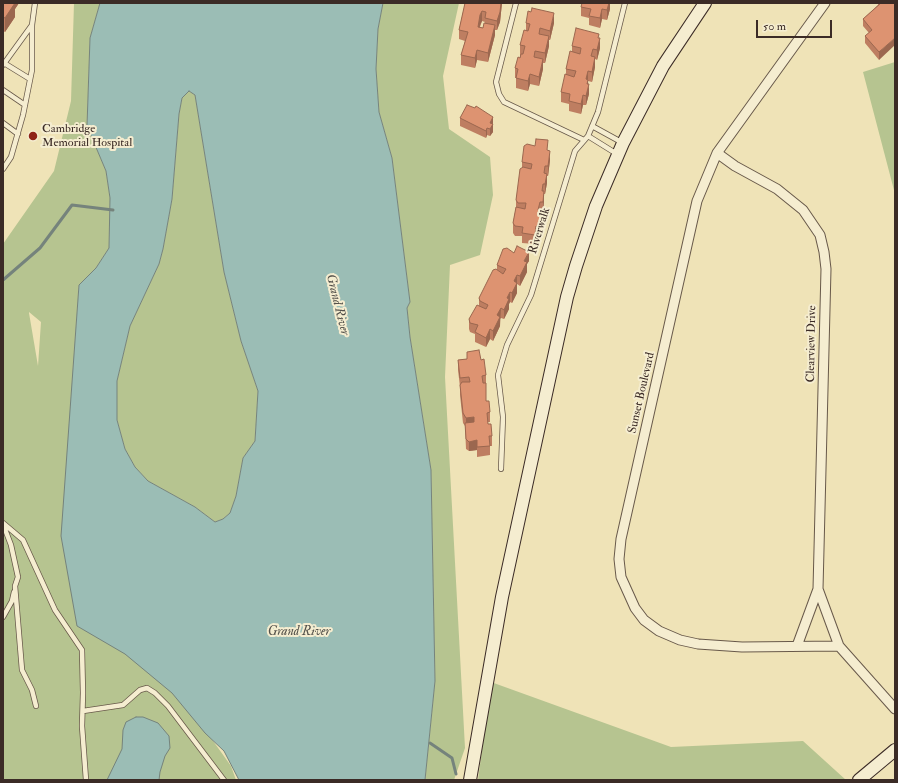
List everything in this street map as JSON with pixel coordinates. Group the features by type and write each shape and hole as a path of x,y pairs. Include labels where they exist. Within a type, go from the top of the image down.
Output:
{"main road":[{"path":"470,780 502,597 567,297 596,206 617,154 663,66 705,3"},
{"path":"859,780 895,750"}],"street":[{"name":"Sunset Boulevard","path":"825,3 717,153 696,201 621,539 619,559 621,577 629,597 644,620 659,632 680,640 706,645 839,646"},
{"name":"Clearview Drive","path":"717,153 735,166 777,189 803,210 820,235 824,252 826,269 818,589 797,646"},
{"name":"Clearview Drive","path":"818,589 839,646 895,709"}],"lane":[{"path":"3,169 11,157 25,105 30,79 32,25 35,3"},
{"path":"516,3 496,82 499,94 504,102 584,140"},
{"name":"Riverwalk","path":"501,469 503,417 498,375 507,345 531,295 575,151 588,136 598,112 625,3"},
{"path":"30,79 4,64 32,25"},
{"path":"3,90 25,105"},
{"path":"3,123 18,134"},
{"path":"592,126 623,143"},
{"path":"588,136 617,154"},
{"path":"3,158 8,162"},
{"path":"3,523 11,545 18,577 12,601 3,618"},
{"path":"3,523 23,540 55,610 82,650 82,726 86,780"},
{"path":"15,586 22,670 32,690 36,706"},
{"path":"83,711 123,705 140,690 147,688 155,693 168,706 224,780"}],"green space":[{"path":"74,3 100,3 90,38 87,126 106,171 110,198 109,248 96,268 79,285 62,541 168,678 231,766 236,780 3,780 3,244 54,171 71,101","holes":["29,312 41,322 38,366"]},
{"path":"383,3 459,3 443,76 449,129 490,157 493,195 480,255 450,265 445,377 465,748 454,780 425,780 435,681 431,470 410,337 407,308 410,302 392,158 379,112 376,69 378,29"},
{"path":"895,62 895,194 863,72"},
{"path":"189,91 195,95 224,272 241,341 258,391 255,441 243,458 236,496 230,513 223,519 215,522 195,507 148,481 135,467 125,449 117,420 117,381 130,326 159,264 163,249 172,199 179,114 182,98"},
{"path":"491,682 671,747 803,741 846,780 478,780"}],"water":[{"name":"Grand River","path":"100,3 383,3 378,29 376,69 379,112 392,158 410,302 407,308 410,337 431,470 435,681 425,780 239,780 224,751 205,733 172,693 125,654 77,626 61,536 79,285 96,268 109,248 110,198 106,171 87,126 90,38","holes":["189,91 195,95 224,272 241,341 258,391 255,441 243,458 236,496 230,513 223,519 215,522 195,507 148,481 135,467 125,449 117,420 117,381 130,326 159,264 163,249 172,199 179,114 182,98"]},
{"path":"136,717 143,717 158,723 169,736 170,748 165,756 159,780 107,780 122,749 123,730 126,722"}],"building":[{"path":"3,3 15,3 5,18 3,17"},
{"path":"465,3 501,3 497,21 485,18 486,12 482,11 480,15 478,27 483,28 484,23 495,25 488,53 477,50 475,58 461,55 468,32 459,30"},
{"path":"582,3 609,3 607,10 602,9 600,18 589,16 591,9 581,7"},
{"path":"881,3 895,3 895,38 879,52 865,36 872,30 863,19"},
{"path":"532,8 554,13 550,31 540,28 539,34 549,36 545,53 535,51 534,57 543,59 539,77 530,74 528,81 516,78 518,69 515,68 518,57 520,58 521,54 523,54 525,46 520,45 524,30 528,31 530,24 526,23 528,11 531,12"},
{"path":"576,28 599,34 598,38 600,38 597,50 593,49 591,56 595,57 592,72 588,71 586,79 588,80 587,84 589,84 586,96 583,95 581,104 569,101 570,94 561,92 565,74 574,77 576,71 566,69 570,51 580,54 581,48 572,46"},
{"path":"467,105 475,108 476,106 493,117 490,123 493,124 490,129 487,128 486,131 460,118"},
{"path":"536,139 548,140 547,150 550,151 548,166 545,166 544,173 547,174 542,191 544,191 543,202 540,202 538,210 542,210 539,227 536,226 535,235 522,233 523,227 515,226 513,223 516,207 525,209 526,203 518,203 516,200 520,169 523,167 531,169 532,164 522,162 524,146 527,144 535,146"},
{"path":"517,246 529,252 524,261 527,262 520,276 517,275 514,281 517,283 512,293 510,292 507,298 509,299 504,310 501,308 497,315 500,317 493,331 490,329 486,338 475,332 478,325 470,323 469,319 477,305 486,309 488,305 480,301 479,298 493,270 496,269 503,274 506,269 497,265 503,249 507,248 514,253"},
{"path":"479,350 481,360 484,359 486,375 482,376 483,383 486,383 486,401 489,401 490,412 487,413 488,424 491,424 492,436 489,436 490,446 477,447 477,440 469,442 466,439 465,423 474,422 474,417 466,418 463,413 460,385 462,382 470,382 469,377 460,378 458,360 467,359 467,352"}],"waterway":[{"path":"3,280 40,248 72,205 113,210"},
{"path":"430,743 452,758 456,774"}],"place":[{"name":"Cambridge Memorial Hospital","path":"33,136"}]}
